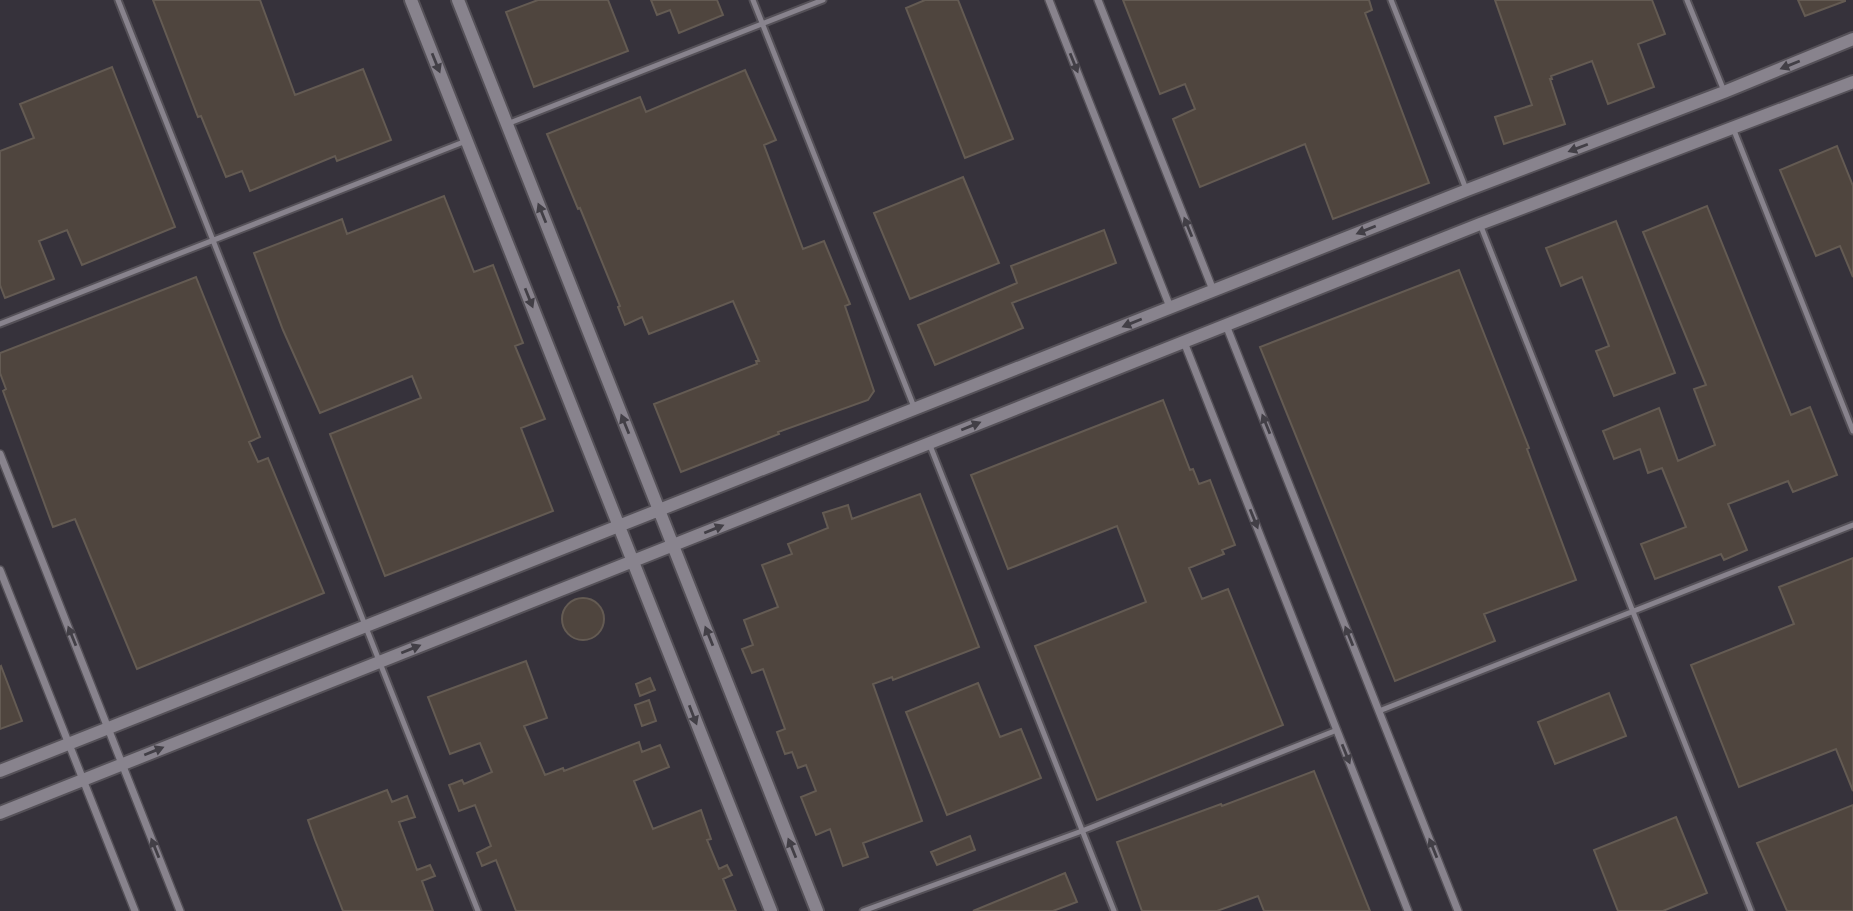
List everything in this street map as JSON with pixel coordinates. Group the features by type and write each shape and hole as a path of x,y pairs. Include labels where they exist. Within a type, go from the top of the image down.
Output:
{"street":[{"path":"411,0 771,911"},
{"path":"458,0 817,911"},
{"path":"1049,0 1170,307"},
{"path":"1098,0 1213,290"},
{"path":"0,771 1853,39"},
{"path":"0,813 1480,224 1853,82"},
{"path":"1226,325 1458,911"},
{"path":"1184,342 1408,911"},
{"path":"0,454 180,911"},
{"path":"0,570 135,911"}],"lane":[{"path":"118,0 478,911"},
{"path":"753,0 915,408"},
{"path":"507,124 822,0"},
{"path":"1391,0 1466,190"},
{"path":"1687,0 1724,92"},
{"path":"1733,128 1853,431"},
{"path":"0,324 467,140"},
{"path":"1480,224 1751,911"},
{"path":"929,443 1114,911"},
{"path":"1379,711 1853,525"},
{"path":"863,911 1082,831 1337,730"}],"building":[{"path":"153,0 260,0 295,95 363,69 391,140 337,161 335,156 250,191 242,171 226,177 201,116 198,117"},
{"path":"538,0 608,0 628,51 534,87 506,12"},
{"path":"651,0 717,0 723,15 679,33 670,10 657,15"},
{"path":"925,0 958,0 1013,139 965,158 906,8"},
{"path":"1123,0 1369,0 1372,10 1365,13 1429,183 1333,219 1305,144 1200,187 1173,119 1195,109 1185,84 1160,94"},
{"path":"1495,0 1652,0 1665,34 1638,44 1654,87 1608,104 1592,61 1551,76 1565,124 1504,144 1495,117 1532,105"},
{"path":"1798,0 1845,0 1845,1 1805,16"},
{"path":"112,67 175,227 82,265 67,230 39,241 54,279 5,298 0,285 0,151 34,138 20,104"},
{"path":"745,70 776,140 764,145 803,249 824,241 850,304 845,306 874,391 868,400 778,432 779,434 681,472 654,404 759,361 733,301 649,334 642,317 625,325 618,307 620,306 580,208 578,209 547,134 640,97 646,112"},
{"path":"1837,146 1853,186 1853,277 1840,246 1816,256 1780,170"},
{"path":"963,177 999,263 910,299 874,213"},
{"path":"444,196 474,272 493,265 523,343 515,346 545,419 521,428 553,511 385,576 330,434 421,398 412,376 320,413 283,330 254,253 342,219 347,234"},
{"path":"1707,206 1791,415 1810,407 1837,475 1793,492 1788,481 1728,504 1747,550 1724,560 1721,554 1655,579 1641,544 1686,527 1662,468 1648,473 1640,449 1614,459 1603,431 1659,408 1678,461 1715,445 1694,389 1706,385 1643,232"},
{"path":"1616,221 1675,373 1614,396 1596,351 1609,346 1582,277 1561,286 1546,248"},
{"path":"1104,230 1116,263 1012,303 1023,328 935,365 918,325 1017,283 1011,266"},
{"path":"1459,270 1529,448 1527,449 1576,580 1484,614 1495,641 1395,681 1260,347"},
{"path":"196,277 260,437 249,442 258,462 268,458 324,593 137,669 75,519 53,527 3,391 6,389 0,373 0,353"},
{"path":"1163,400 1190,470 1193,469 1199,484 1210,480 1235,545 1222,550 1224,554 1189,568 1202,599 1228,589 1283,725 1097,800 1035,646 1146,602 1117,526 1008,569 971,475"},
{"path":"920,494 979,647 893,680 892,677 873,684 922,821 863,843 868,857 843,866 830,829 816,835 801,797 816,791 806,765 798,768 792,752 785,754 777,732 785,729 763,669 752,673 742,649 753,645 744,620 778,607 762,565 792,554 788,544 828,528 823,513 848,505 852,519"},
{"path":"1853,558 1853,791 1836,749 1739,787 1691,665 1794,624 1779,587"},
{"path":"583,598 598,604 604,619 598,634 583,640 568,634 562,619 568,604"},
{"path":"526,661 547,718 524,726 545,775 563,768 564,771 639,742 642,752 660,745 669,767 634,781 653,829 701,810 711,839 707,840 719,869 727,865 732,875 723,879 736,911 516,911 496,860 482,866 477,853 491,846 475,805 459,811 449,785 462,780 464,784 492,772 480,743 450,754 428,697"},
{"path":"0,667 22,721 0,729"},
{"path":"650,678 655,690 640,696 636,684"},
{"path":"978,683 1000,737 1021,729 1041,778 947,815 906,712"},
{"path":"1609,693 1626,736 1555,764 1538,722"},
{"path":"649,700 656,721 642,726 635,705"},
{"path":"1314,771 1370,911 1264,911 1258,896 1217,911 1142,911 1117,842"},
{"path":"387,790 392,802 407,796 415,817 399,822 417,870 430,865 435,876 422,881 433,911 343,911 315,840 308,820"},
{"path":"1853,805 1853,911 1787,911 1757,843"},
{"path":"1676,817 1707,893 1663,911 1618,911 1594,850"},
{"path":"970,836 975,850 937,865 931,852"},
{"path":"1065,873 1077,902 1053,911 973,911"}]}
